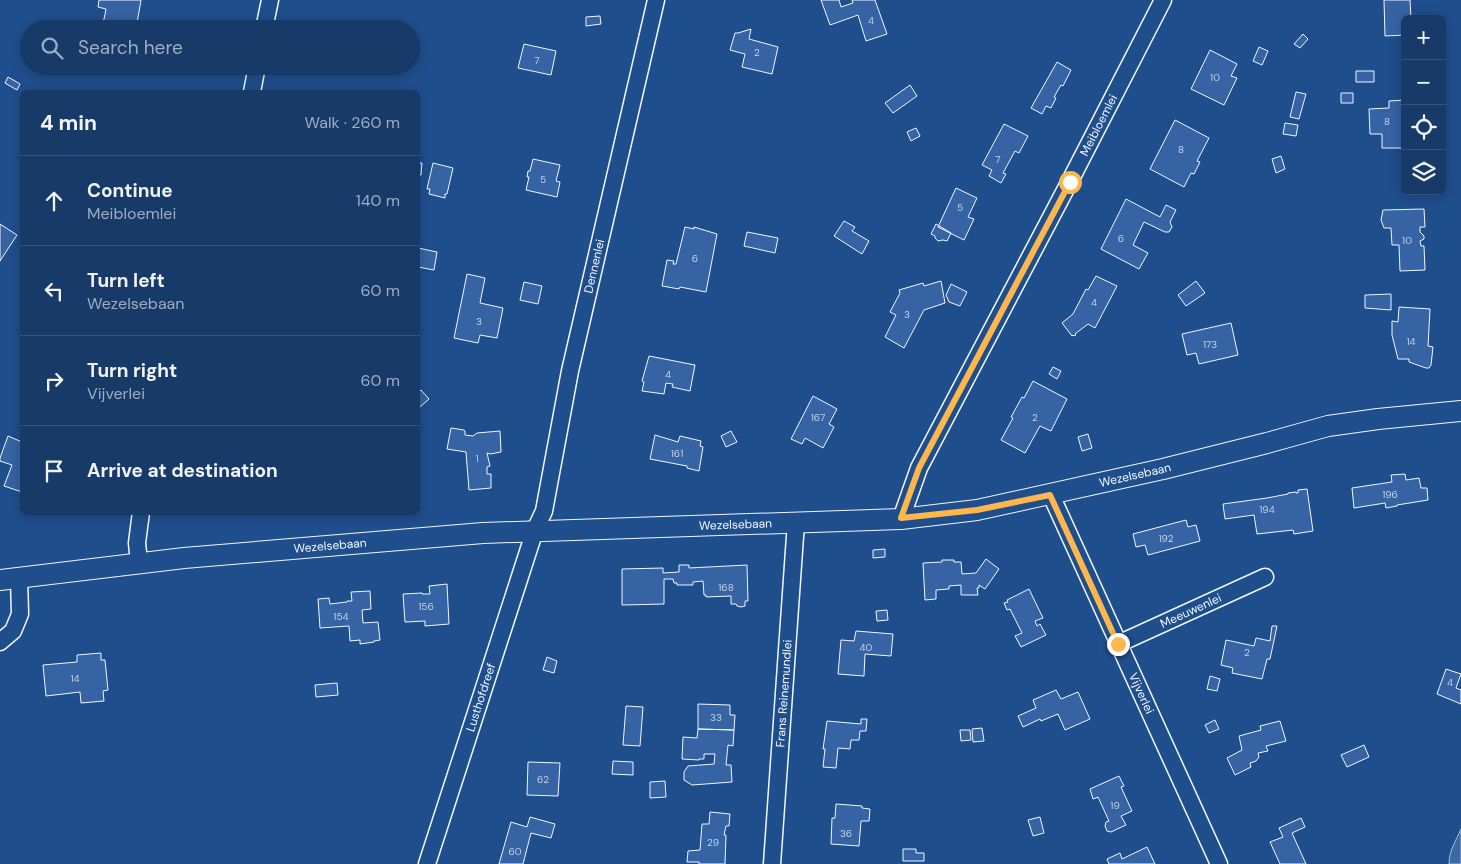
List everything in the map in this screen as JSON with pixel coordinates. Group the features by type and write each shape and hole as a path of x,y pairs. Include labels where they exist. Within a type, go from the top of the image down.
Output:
{"street":[{"path":"266,20 270,0"},
{"name":"Dennenlei","path":"535,530 544,511 570,371 656,0"},
{"name":"Meibloemlei","path":"901,518 919,468 1070,182 1163,0"},
{"path":"252,90 255,75"},
{"name":"Wezelsebaan","path":"10,579 194,557 474,533 901,518 977,510 1163,469 1328,426 1461,411"},
{"name":"Vijverlei","path":"1050,495 1218,864"},
{"path":"139,563 137,543 141,515"},
{"name":"Frans Reinemundlei","path":"772,864 796,522"},
{"name":"Lusthofdreef","path":"427,864 535,530"},
{"name":"Meeuwenlei","path":"1118,644 1265,577"},
{"path":"0,642 13,631 20,614 10,579"}],"water":[{"path":"1461,829 1461,864 1449,864 1451,850"}],"building":[{"path":"99,0 141,0 138,20 104,20 106,9 98,7"},
{"path":"821,0 839,0 841,7 853,3 852,0 875,0 887,34 866,41 858,15 830,25"},
{"path":"1384,0 1410,0 1411,15 1401,15 1401,35 1385,36"},
{"path":"600,16 601,24 586,26 586,17"},
{"path":"751,29 749,39 778,47 772,74 742,67 745,54 730,50 735,33"},
{"path":"1303,34 1308,39 1300,48 1294,44"},
{"path":"524,44 556,51 551,75 518,68"},
{"path":"1259,47 1268,51 1262,65 1253,61"},
{"path":"1210,50 1237,64 1231,76 1237,78 1224,105 1191,89"},
{"path":"1057,62 1071,70 1063,86 1061,85 1054,97 1056,98 1051,108 1046,106 1042,114 1031,108"},
{"path":"1356,71 1374,71 1374,82 1356,82"},
{"path":"8,77 20,84 17,90 5,83"},
{"path":"910,85 917,96 893,113 885,103"},
{"path":"1296,92 1306,94 1299,119 1290,117"},
{"path":"1341,93 1353,93 1353,103 1341,103"},
{"path":"1401,100 1401,148 1382,148 1382,134 1370,134 1369,109 1389,108 1389,101"},
{"path":"1175,120 1209,138 1197,161 1200,162 1194,174 1191,173 1184,187 1150,169"},
{"path":"1285,123 1298,125 1296,136 1283,134"},
{"path":"1004,124 1028,136 1019,153 1015,151 1003,173 1006,174 1001,183 989,176 992,170 982,165"},
{"path":"916,128 920,136 911,141 907,132"},
{"path":"1281,156 1285,169 1276,173 1272,159"},
{"path":"533,159 560,165 556,181 560,182 557,197 526,190 529,177 527,177 528,171 530,171"},
{"path":"420,163 422,163 421,175"},
{"path":"433,163 453,168 445,198 429,194 430,189 427,189"},
{"path":"956,188 977,198 968,217 974,219 964,240 938,227"},
{"path":"1126,199 1160,217 1166,205 1176,210 1170,222 1172,227 1169,232 1144,222 1133,245 1148,253 1139,269 1101,249"},
{"path":"1424,209 1425,227 1420,227 1420,232 1424,239 1420,241 1421,246 1424,246 1425,270 1400,271 1399,245 1392,245 1391,228 1384,228 1381,220 1383,210"},
{"path":"844,221 855,227 852,231 869,241 862,254 834,236"},
{"path":"0,224 17,235 0,261"},
{"path":"936,224 951,233 947,241 938,241 931,234"},
{"path":"685,227 694,229 694,227 717,234 706,292 662,286 667,260 674,261 673,264 676,264"},
{"path":"747,232 778,238 775,253 744,246"},
{"path":"420,248 437,252 434,270 420,267"},
{"path":"467,274 485,278 480,303 503,308 497,338 480,335 478,343 454,338"},
{"path":"1096,276 1117,286 1095,328 1088,324 1076,335 1072,336 1062,323 1073,314 1086,289 1088,290"},
{"path":"941,281 945,303 924,310 904,348 885,337 896,315 890,312 900,293 899,290 923,283 924,286"},
{"path":"1196,281 1205,293 1186,306 1178,295"},
{"path":"524,282 542,286 538,304 520,300"},
{"path":"951,284 967,292 960,306 949,302 946,295"},
{"path":"1391,294 1391,310 1365,308 1365,295"},
{"path":"1399,307 1430,309 1428,346 1433,347 1429,368 1409,362 1409,359 1398,359 1392,335 1392,321 1398,322"},
{"path":"1231,323 1238,355 1199,364 1196,353 1187,355 1182,334"},
{"path":"649,356 695,365 690,391 672,387 673,384 666,383 664,394 642,391 644,382 642,381"},
{"path":"1053,367 1061,371 1057,379 1049,374"},
{"path":"1033,381 1067,399 1051,431 1040,426 1025,453 1001,440 1013,418 1011,417"},
{"path":"420,391 429,399 420,407"},
{"path":"813,396 837,409 829,424 834,427 823,448 805,438 802,444 791,439"},
{"path":"451,428 464,430 465,435 473,436 477,433 500,431 501,452 487,453 490,466 487,467 487,474 491,474 491,488 469,490 466,452 447,449"},
{"path":"731,431 737,442 726,447 721,436"},
{"path":"1088,434 1092,448 1082,451 1078,437"},
{"path":"655,435 678,442 680,436 701,441 700,446 703,447 699,471 687,468 687,466 650,459"},
{"path":"8,436 20,441 20,491 4,486 12,465 0,461"},
{"path":"1405,474 1406,480 1419,478 1421,488 1427,488 1428,500 1386,508 1385,503 1354,508 1352,488 1392,482 1391,475"},
{"path":"1307,489 1313,531 1294,534 1293,530 1257,534 1254,515 1225,519 1223,504 1298,493 1298,490"},
{"path":"1186,520 1188,527 1196,525 1200,541 1148,555 1145,545 1136,547 1133,534"},
{"path":"885,549 885,557 873,558 873,550"},
{"path":"986,559 999,569 985,589 979,585 979,588 977,588 978,595 961,595 961,585 949,586 949,589 936,590 936,599 925,600 923,563 954,560 954,562 961,562 962,574 976,573"},
{"path":"679,565 689,565 689,568 747,565 748,601 745,601 745,606 741,607 731,604 731,596 706,597 704,595 703,581 693,582 693,585 677,585 673,579 664,579 664,604 622,605 622,569 663,568 663,573 679,572"},
{"path":"447,584 449,624 425,626 425,621 405,622 403,594 430,594 429,586"},
{"path":"1029,589 1043,618 1035,621 1037,626 1040,624 1046,635 1021,647 1015,636 1022,633 1010,609 1007,610 1004,603"},
{"path":"370,591 371,609 362,610 363,623 378,622 380,640 360,644 360,640 350,641 349,626 320,628 318,599 329,598 330,604 347,602 352,601 351,592"},
{"path":"887,610 888,620 877,621 876,611"},
{"path":"1272,626 1277,626 1270,659 1267,659 1262,679 1232,673 1233,668 1221,665 1226,640 1254,646 1256,638 1270,641"},
{"path":"856,631 893,634 891,656 865,654 864,676 838,674 841,640 854,641"},
{"path":"101,653 101,660 105,660 108,690 103,691 104,701 81,703 80,692 46,696 43,665 77,662 77,655"},
{"path":"547,657 557,661 554,673 543,670"},
{"path":"1446,669 1461,674 1456,688 1461,690 1461,704 1437,694"},
{"path":"1210,676 1220,679 1217,691 1207,689"},
{"path":"337,683 338,695 316,697 315,685"},
{"path":"1056,690 1061,699 1078,692 1090,719 1065,730 1058,714 1041,721 1040,719 1023,727 1018,716 1036,708 1033,700"},
{"path":"698,704 730,705 730,715 735,715 734,730 698,729"},
{"path":"626,706 643,707 640,746 623,745"},
{"path":"861,719 867,719 866,731 860,731 859,740 851,740 850,749 838,748 836,768 823,767 825,749 823,749 827,721 861,724"},
{"path":"1215,720 1219,729 1209,733 1205,725"},
{"path":"1280,721 1286,741 1266,746 1268,751 1258,753 1259,757 1256,761 1250,763 1251,767 1235,775 1227,758 1242,750 1239,736 1261,730 1260,726"},
{"path":"982,728 984,741 973,742 972,729"},
{"path":"698,729 734,730 733,746 728,745 726,765 731,765 732,782 692,785 684,780 684,772 688,766 714,764 715,754 704,754 704,759 699,760 682,759 683,737 697,738"},
{"path":"960,730 970,730 971,740 961,741"},
{"path":"1364,745 1369,757 1347,767 1341,755"},
{"path":"613,761 633,762 633,775 612,774"},
{"path":"528,762 560,763 558,796 527,795"},
{"path":"1119,776 1124,786 1121,787 1132,811 1121,816 1126,825 1111,832 1107,831 1105,826 1106,822 1109,821 1098,797 1093,799 1090,789"},
{"path":"665,781 666,797 650,798 650,782"},
{"path":"836,804 862,806 862,808 870,809 869,821 861,821 859,846 831,844 832,818 835,818"},
{"path":"710,812 730,814 729,826 726,826 724,835 726,835 725,864 687,862 688,851 700,850 702,824 709,824"},
{"path":"530,817 555,824 551,838 531,833 523,864 499,864 511,822 527,827"},
{"path":"1040,817 1044,833 1033,836 1028,820"},
{"path":"1301,818 1305,827 1292,833 1306,864 1280,864 1270,842 1283,837 1279,828"},
{"path":"1147,847 1155,864 1109,864 1107,859 1120,853 1122,859"},
{"path":"903,849 916,849 916,853 924,853 924,861 903,861"}],"route":[{"path":"1070,182 919,468 901,518 977,510 1050,495 1118,644"}]}
